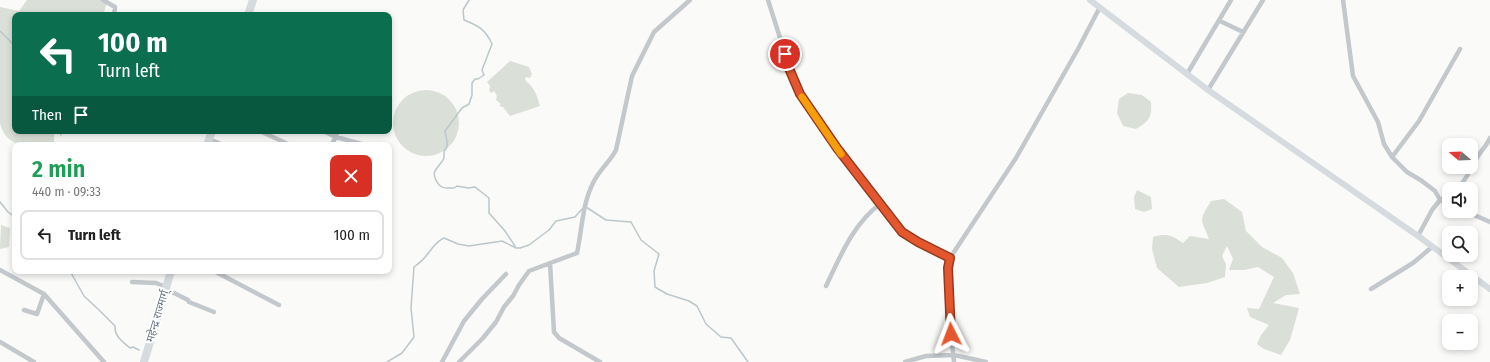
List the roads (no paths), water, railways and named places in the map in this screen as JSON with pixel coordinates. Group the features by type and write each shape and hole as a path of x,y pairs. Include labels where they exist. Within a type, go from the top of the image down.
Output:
{"highway":[{"path":"249,12 253,0"},
{"name":"महेन्द्र राज्मार्ग्","path":"144,362 170,274"}],"street":[{"path":"103,0 115,7 114,12"},
{"path":"459,362 483,338 496,322 504,307 529,271 577,253 586,199 600,171 612,158 616,150 632,76 654,32 690,0"},
{"path":"768,0 788,66 800,94 837,148 902,232 950,258"},
{"path":"1090,0 1208,90 1418,236 1490,289"},
{"path":"1187,74 1220,21 1231,0"},
{"path":"1208,90 1263,0"},
{"path":"1343,0 1353,76 1378,122 1384,144 1392,156 1407,172 1435,191 1440,200 1432,210 1418,236"},
{"path":"954,362 951,334 948,268 950,258 1016,158 1100,7"},
{"path":"1220,21 1243,32"},
{"path":"1392,156 1419,121 1460,49"},
{"path":"266,134 284,142"},
{"path":"330,134 354,142"},
{"path":"334,142 337,134"},
{"path":"1464,182 1490,138"},
{"path":"826,286 857,228 870,211 880,204"},
{"path":"1478,217 1490,222"},
{"path":"1371,289 1413,263 1432,247"},
{"path":"550,263 554,332 559,338 600,362"},
{"path":"0,270 44,294 104,362"},
{"path":"220,274 279,305"},
{"path":"442,362 464,321 482,299 506,274"},
{"path":"132,282 156,282 189,302 214,312"},
{"path":"24,310 37,314 44,294"},
{"path":"0,342 34,362"},
{"path":"905,362 926,356 954,356 986,362"}],"waterway":[{"path":"469,0 463,10 464,20 481,29 487,35 492,44 482,70 484,75 478,79 475,79 472,83 472,95 469,104 462,108 445,131 447,147 444,151 443,161 435,171 434,177 439,185 443,187 475,187 489,198 489,213 505,231 515,246"},
{"path":"0,31 12,43"},
{"path":"0,202 12,215"},
{"path":"586,207 606,220 631,222 641,240 659,254 654,271 655,287 667,294 689,301 697,306 706,324 721,337 731,338 748,362"},
{"path":"387,362 402,353 414,337 411,308 414,267 438,242 444,238 458,244 469,246 502,241 516,248 520,248 529,245 549,230 556,221 575,217 582,209"},
{"path":"72,274 84,296 115,326 116,333 120,338 130,348 133,347 139,350"}]}
